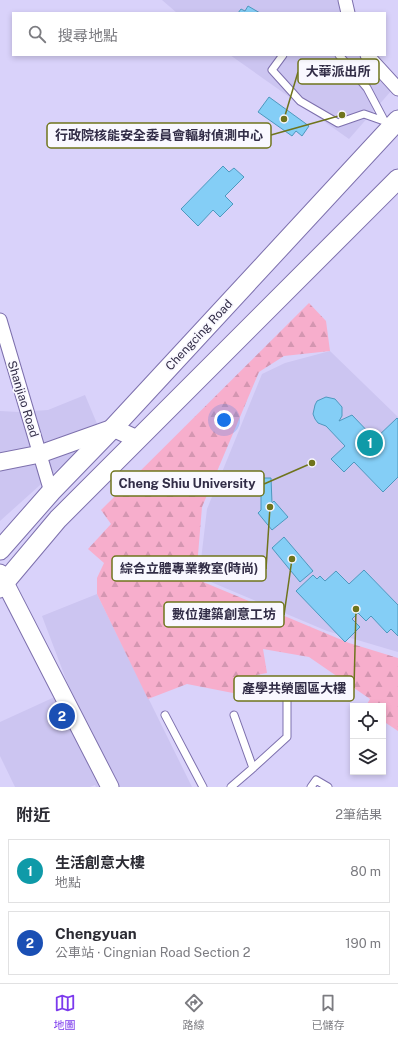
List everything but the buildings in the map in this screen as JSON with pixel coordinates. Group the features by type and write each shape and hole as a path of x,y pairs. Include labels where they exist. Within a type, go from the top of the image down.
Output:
{"main road":[{"name":"Chengcing Road","path":"0,550 51,492 113,428 390,123"},
{"path":"2,581 58,519 398,179"}],"street":[{"path":"345,0 348,12"},
{"path":"368,56 398,89"},
{"name":"Shanjiao Road","path":"0,320 51,492"},
{"path":"113,428 137,439"},
{"name":"Shanjiao Road","path":"0,462 40,454 113,428"},
{"path":"2,581 110,787"}],"lane":[{"path":"282,56 272,70 300,101 338,122 364,114 390,123"},
{"path":"340,56 366,88 390,123"},
{"path":"231,787 287,737 287,686"},
{"path":"165,715 203,787"},
{"path":"234,715 253,768"},
{"path":"311,787 316,780 328,787"}],"shaded area":[{"path":"162,0 337,0 339,1 341,12 176,12"},
{"path":"231,56 362,56 391,91 349,139"},
{"path":"330,351 398,417 398,652 327,631 199,577 207,509 262,374 285,363"},
{"path":"85,395 98,426 78,451 0,521 0,411 19,412 48,410"},
{"path":"97,594 192,787 96,787 95,785 90,787 15,787 0,756 0,722 70,690 42,616"}],"green space":[{"path":"309,303 326,321 330,351 284,356 259,372 202,507 196,579 349,643 398,658 398,731 386,723 386,703 368,703 370,699 309,657 263,649 267,673 242,678 238,694 187,684 148,699 97,594 97,578 104,563 88,549 111,524 101,510"}],"place":[{"name":"行政院核能安全委員會輻射偵測中心","path":"342,115"},
{"name":"大華派出所","path":"284,119"},
{"name":"生活創意大樓","path":"370,443"},
{"name":"Cheng Shiu University","path":"312,463"},
{"name":"綜合立體專業教室(時尚)","path":"270,507"},
{"name":"數位建築創意工坊","path":"292,559"},
{"name":"產學共榮園區大樓","path":"356,609"},
{"name":"Chengyuan","path":"62,716"}]}
